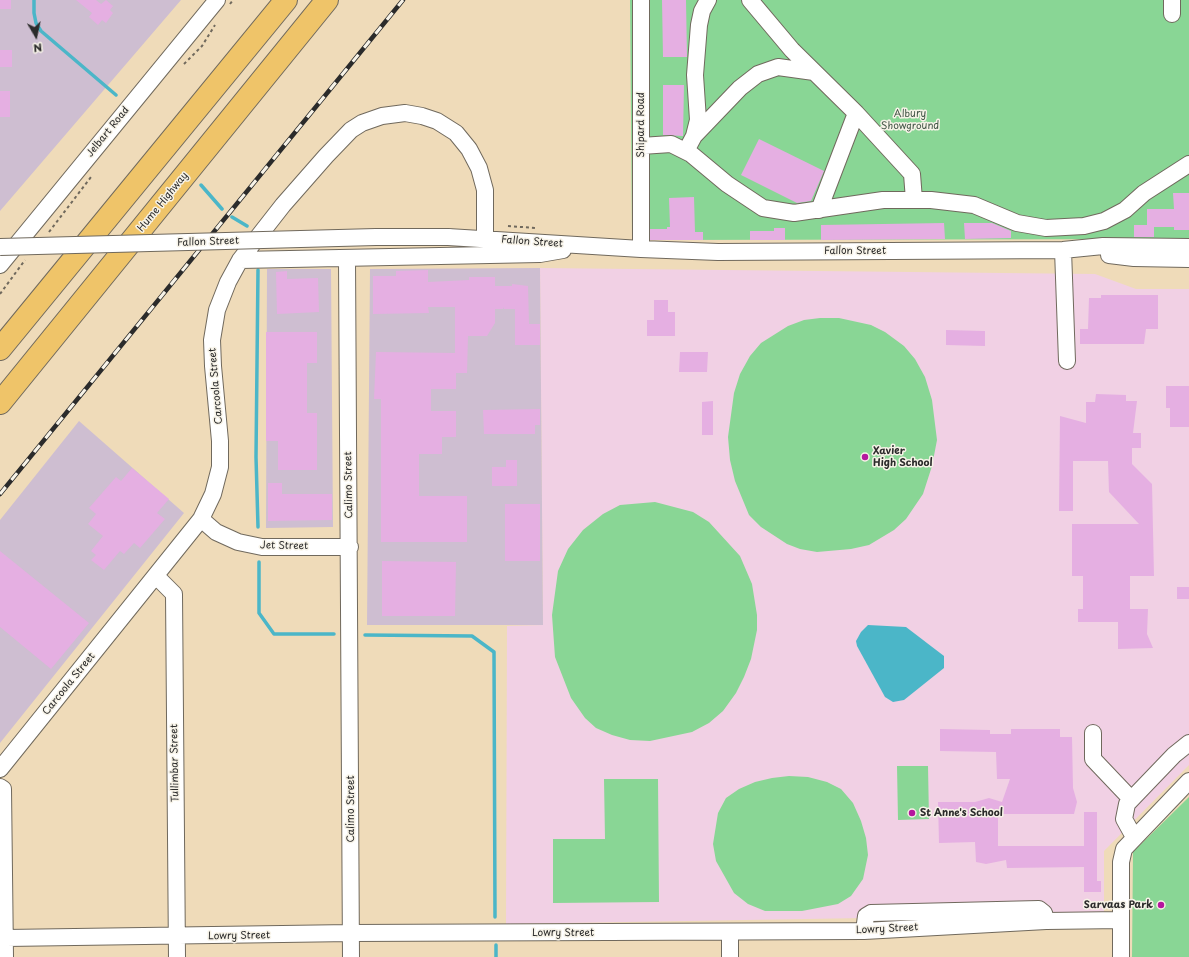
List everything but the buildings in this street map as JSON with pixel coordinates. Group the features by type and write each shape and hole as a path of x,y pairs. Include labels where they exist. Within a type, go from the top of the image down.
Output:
{"highway":[{"path":"0,349 286,0"},
{"name":"Hume Highway","path":"0,403 326,0"}],"street":[{"name":"Shipard Road","path":"640,249 641,0"},
{"path":"686,151 694,136 698,120 695,75 699,25 702,10 708,0"},
{"path":"750,0 792,50 856,113 912,174 914,200"},
{"name":"Jelbart Road","path":"0,265 223,2"},
{"path":"694,136 740,88 758,74 778,67 814,72"},
{"path":"819,210 856,113"},
{"name":"Carcoola Street","path":"0,769 201,519 213,494 220,467 220,441 212,366 212,340 217,310 228,282 240,260 283,205 343,137 362,123 382,116 398,114 422,116 437,121 456,133 470,149 480,168 485,190 485,238"},
{"path":"641,146 671,144 686,151 726,184 763,208 794,213 883,200 930,200 974,205 1017,223 1046,228 1084,226 1104,221 1125,210 1144,193 1189,164"},
{"name":"Fallon Street","path":"0,247 376,237 485,238 640,249 718,252 1063,250 1103,246 1189,247"},
{"path":"240,260 540,254 592,246"},
{"path":"1063,250 1067,361"},
{"name":"Fallon Street","path":"1063,250 1134,258 1189,259"},
{"name":"Calimo Street","path":"347,259 350,547 351,957"},
{"name":"Jet Street","path":"201,519 216,532 238,542 262,546 350,547"},
{"name":"Tullimbar Street","path":"156,576 174,594 177,957"},
{"path":"1093,733 1093,760 1131,799"},
{"path":"1134,837 1127,826 1124,815 1127,804 1174,755 1189,743"},
{"path":"1121,957 1122,856 1124,849 1189,781"},
{"path":"0,787 3,789 6,938 5,957"},
{"name":"Lowry Street","path":"6,938 864,931 1046,921 1121,920"},
{"path":"730,932 730,957"}],"path":[{"path":"223,2 233,0"},
{"path":"180,68 202,46 218,21"},
{"path":"46,235 81,192 92,175"},
{"path":"0,294 29,255"}],"shaded area":[{"path":"0,0 181,0 0,211"},
{"name":"Xavier High School","path":"540,268 1095,274 1136,289 1189,289 1189,765 1104,851 1104,914 506,924 507,626 543,625"},
{"path":"540,268 543,625 367,625 370,269"},
{"path":"267,269 331,269 333,527 266,528"},
{"path":"79,421 184,513 0,743 0,520"}],"green space":[{"name":"Albury Showground","path":"630,0 1189,0 1189,239 649,240 632,238"},
{"path":"839,318 871,325 885,332 904,346 915,359 925,377 932,400 937,440 932,466 923,494 906,519 894,530 869,545 851,549 817,552 800,549 787,544 761,527 749,515 735,481 730,460 728,437 734,393 740,374 750,356 761,343 788,326 804,320"},
{"path":"655,502 693,512 709,522 740,556 752,584 757,615 757,630 751,659 744,677 736,693 723,711 709,723 692,732 650,741 630,740 612,735 596,728 585,718 571,698 555,657 552,615 558,571 568,549 583,530 603,514 620,505"},
{"path":"897,766 928,766 929,819 898,820"},
{"path":"789,776 808,777 827,782 841,789 853,803 861,821 866,838 868,855 863,879 851,896 838,904 802,911 765,911 748,904 734,893 716,861 713,844 718,813 726,798 739,789 755,782"},
{"path":"604,779 658,779 659,902 553,903 553,839 605,839"},
{"name":"Sarvaas Park","path":"1189,797 1189,957 1132,957 1133,852"}],"water":[{"path":"868,625 906,627 944,656 944,668 904,700 893,702 885,697 857,646 856,641 861,632"}],"waterway":[{"path":"34,0 36,23 41,31 116,95"},
{"path":"201,185 222,209"},
{"path":"232,217 247,226"},
{"path":"258,270 256,457 258,527"},
{"path":"259,562 259,613 274,634 334,634"},
{"path":"365,635 472,636 494,652 495,917"},
{"path":"496,945 496,957"}],"railway":[{"path":"0,494 403,0"}],"place":[{"name":"Xavier High School","path":"865,457"},
{"name":"St Anne's School","path":"912,813"},
{"name":"Sarvaas Park","path":"1161,905"}]}
